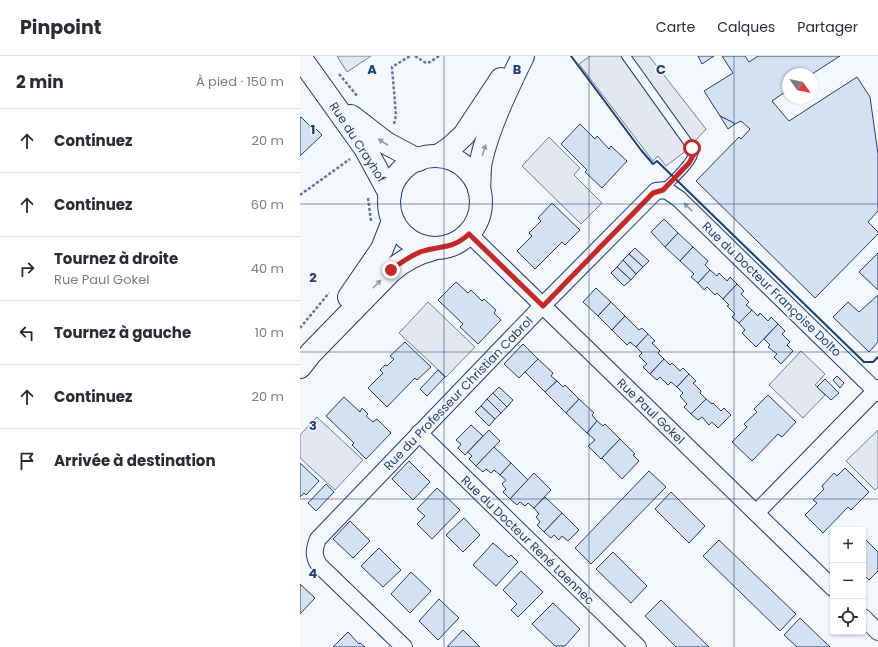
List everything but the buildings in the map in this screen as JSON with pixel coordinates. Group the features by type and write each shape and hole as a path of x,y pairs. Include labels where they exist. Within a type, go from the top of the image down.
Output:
{"street":[{"path":"433,249 418,246 398,230 389,210 390,194 393,184 398,175 408,165 428,158 464,135 515,56"},
{"path":"306,360 391,270 406,259 420,252 444,248 461,241 469,234 477,222 480,212 481,202 479,189 481,162 484,149 523,56"},
{"name":"Rue du Crayhof","path":"300,57 364,148 390,194"},
{"name":"Rue du Crayhof","path":"324,91 351,117 378,138 394,148 428,158"},
{"path":"428,158 452,160 465,167 473,176 479,189"},
{"name":"Rue du Professeur Christian Cabrol","path":"404,647 319,564 314,554 315,546 320,536 653,193 663,190"},
{"name":"Rue du Docteur Françoise Dolto","path":"663,190 671,192 679,199 877,390"},
{"path":"306,360 376,259 393,221"},
{"name":"Rue Paul Gokel","path":"469,234 830,585"},
{"path":"756,513 877,390"},
{"name":"Rue du Docteur René Laennec","path":"419,433 638,647"},
{"path":"866,620 878,632"}],"lane":[{"path":"626,56 694,151 693,157 689,163 663,190"}],"path":[{"path":"389,129 394,124 396,115 392,67 410,56"},
{"path":"415,56 426,63 440,56"},
{"path":"336,70 360,100"},
{"path":"300,195 352,158"}],"shaded area":[{"path":"337,56 371,56 347,72"},
{"path":"590,56 649,56 706,129 687,150 666,166 658,156 653,161 579,64"},
{"path":"549,137 580,168 574,175 602,203 581,224 522,166"},
{"path":"428,302 475,347 446,377 399,333"},
{"path":"801,351 825,374 815,385 825,395 803,418 769,385"},
{"path":"317,417 363,460 335,490 300,458 300,435"},
{"path":"878,430 878,487 875,490 846,461"}],"wall":[{"path":"571,56 653,164 657,161 864,362 873,362 878,357"}],"route":[{"path":"391,270 406,259 420,252 451,246 461,241 469,234 543,306 653,193 663,190 689,163 694,154 692,148"}]}
